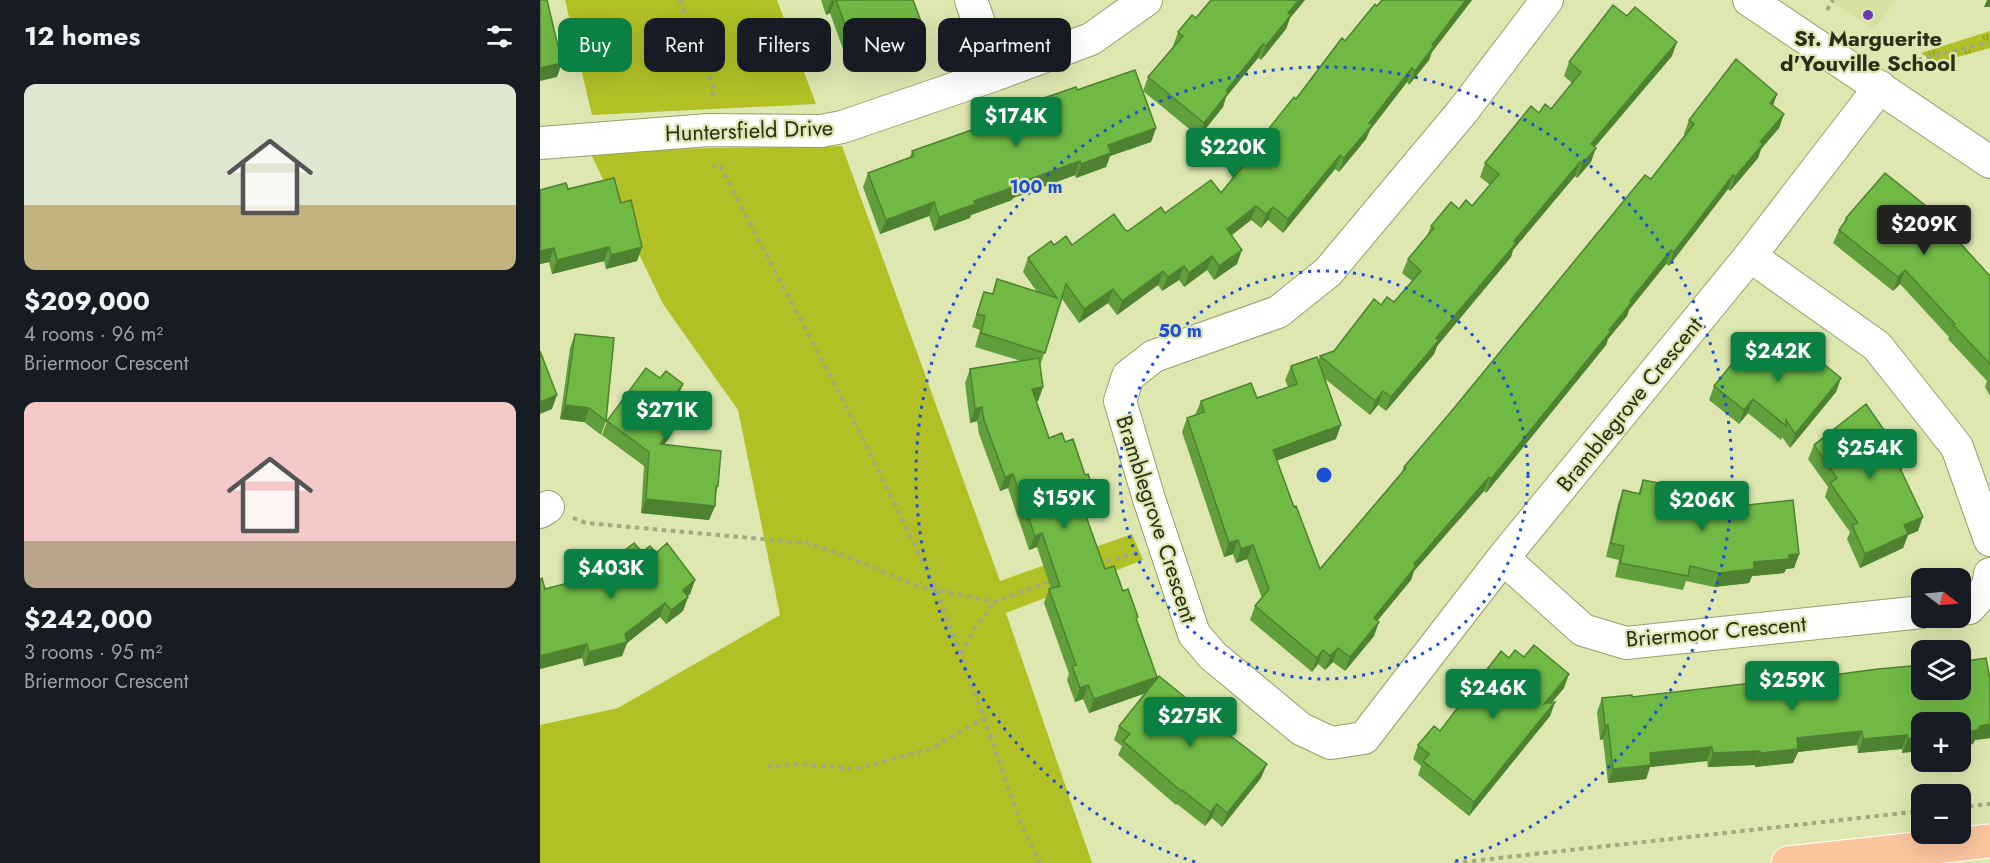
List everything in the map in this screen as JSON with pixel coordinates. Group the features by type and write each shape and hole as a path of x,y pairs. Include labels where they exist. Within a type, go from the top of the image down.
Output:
{"main road":[{"path":"1788,863 1990,841"}],"street":[{"path":"971,0 997,74"},
{"name":"Huntersfield Drive","path":"540,142 709,130 821,131 842,127 1091,39 1146,0"},
{"name":"Bramblegrove Crescent","path":"1547,0 1462,112 1328,272 1278,312 1154,356 1128,376 1120,401 1163,543 1194,634 1213,656 1302,729 1331,742 1364,738 1503,558 1750,256 1880,87"},
{"path":"1749,0 1990,162"},
{"path":"1750,256 1877,346 1957,447 1990,540"},
{"name":"Briermoor Crescent","path":"1503,558 1583,630 1626,643 1911,613"},
{"path":"1971,606 1988,587 1990,574"}],"path":[{"path":"680,0 715,92 708,98"},
{"path":"1827,10 1833,0"},
{"path":"1909,62 1990,42"},
{"path":"711,166 720,166 861,435 936,589 1019,819 1040,863"},
{"path":"544,510 586,523 806,543 849,557 914,585 994,602 1057,579"},
{"path":"1089,567 1163,543"},
{"path":"961,655 975,627 994,602"},
{"path":"767,767 798,764 855,770 930,749 984,718"},
{"path":"1971,806 1990,804"},
{"path":"1454,863 1911,813"}],"shaded area":[{"name":"St. Marguerite d'Youville School","path":"1829,0 1896,0 1874,29"}],"green space":[{"path":"565,0 777,0 784,18 737,18 737,72 804,72 816,104 592,115 582,72 632,72 632,18 569,18"},
{"path":"1990,31 1990,48 1936,63 1921,53"},
{"path":"842,146 1000,581 1132,534 1143,560 1006,613 1092,863 540,863 540,725 618,708 780,615 738,410 663,304 589,150"}],"building":[{"path":"540,0 547,0 558,46 558,64 540,68"},
{"path":"836,0 913,0 920,18 843,18"},
{"path":"1211,0 1299,0 1288,13 1291,15 1266,46 1263,44 1204,123 1148,77 1183,36 1178,32 1192,15 1196,18"},
{"path":"1382,0 1466,0 1415,71 1412,68 1369,123 1372,125 1344,158 1340,155 1288,219 1273,207 1266,214 1256,206 1227,229 1242,250 1219,266 1212,256 1189,273 1184,266 1168,277 1163,271 1122,301 1113,289 1084,309 1066,284 1045,353 981,333 985,316 977,314 984,292 993,294 997,279 1057,298 1028,258 1051,241 1054,245 1066,236 1072,245 1114,214 1128,231 1161,207 1165,213 1211,180 1221,193 1257,148 1255,146 1294,97 1296,99 1342,38 1345,41 1375,4 1377,6"},
{"path":"1613,5 1627,16 1635,7 1677,42 1591,144 1596,148 1582,164 1580,162 1436,338 1439,340 1391,397 1383,391 1375,401 1320,356 1334,351 1374,299 1381,305 1387,297 1394,302 1421,271 1408,259 1434,228 1431,226 1451,202 1459,209 1466,200 1472,206 1499,174 1485,163 1531,106 1539,113 1545,104 1551,109 1581,72 1569,62"},
{"path":"1736,59 1777,94 1770,103 1784,114 1760,142 1763,144 1735,177 1733,175 1674,252 1671,250 1630,301 1632,302 1609,330 1611,331 1491,479 1489,477 1414,564 1416,566 1374,618 1379,622 1350,657 1338,648 1330,656 1323,650 1317,658 1255,606 1269,589 1253,545 1241,549 1238,540 1229,543 1187,418 1204,412 1201,401 1251,383 1257,398 1297,384 1291,366 1317,357 1341,425 1273,450 1320,569 1406,468 1404,467 1645,175 1651,179 1694,124 1689,120"},
{"path":"1135,70 1156,128 1108,145 1111,153 1081,164 1080,161 1016,184 1017,186 974,201 975,204 939,217 934,202 886,220 868,173 914,156 912,151 1017,114 1015,108"},
{"path":"1885,173 1952,227 1949,231 1990,276 1990,364 1905,270 1898,277 1839,230 1846,218"},
{"path":"614,178 621,203 631,200 642,247 611,255 609,247 557,260 554,248 540,251 540,190 566,183 568,189"},
{"path":"575,334 614,338 606,421 589,408 565,405"},
{"path":"1769,337 1800,362 1809,352 1841,378 1795,434 1786,420 1786,426 1753,399 1744,410 1714,386 1749,343 1758,351"},
{"path":"540,351 557,395 540,402"},
{"path":"1039,358 1043,387 1032,389 1049,438 1062,433 1065,442 1073,439 1085,475 1088,474 1098,502 1083,508 1105,569 1114,566 1123,591 1128,589 1157,677 1094,699 1088,685 1080,688 1072,666 1076,665 1049,589 1060,586 1042,533 1035,536 1013,474 1005,477 984,420 982,407 975,409 970,369"},
{"path":"646,368 660,378 666,371 683,384 678,391 691,400 660,444 721,451 715,506 646,499 649,452 607,421"},
{"path":"1866,404 1904,463 1899,466 1923,517 1904,525 1908,534 1865,554 1852,525 1858,523 1830,483 1837,478 1814,445"},
{"path":"1643,480 1664,484 1662,494 1718,507 1717,498 1746,495 1748,505 1793,500 1799,554 1789,555 1789,559 1754,562 1754,569 1719,573 1690,566 1688,576 1620,563 1624,546 1611,543 1623,490 1640,494"},
{"path":"634,543 642,552 650,546 656,553 667,543 695,580 683,590 688,597 671,610 665,603 625,634 627,642 589,652 587,644 540,656 540,579 542,578 545,589 591,577"},
{"path":"1534,645 1569,674 1544,704 1555,702 1474,802 1423,761 1429,754 1418,745 1434,726 1440,731 1501,651 1509,658 1515,650 1524,657"},
{"path":"1986,658 1990,679 1990,724 1980,726 1978,730 1971,731 1971,712 1911,712 1911,739 1908,739 1907,735 1863,739 1862,731 1797,738 1798,749 1760,753 1760,751 1713,753 1712,747 1650,753 1651,765 1613,769 1602,698 1632,695 1632,697 1911,666 1911,700 1971,700 1971,660"},
{"path":"1159,676 1191,702 1189,704 1267,764 1227,813 1217,804 1210,812 1181,791 1123,741 1130,734 1119,726"}],"place":[{"name":"St. Marguerite d'Youville School","path":"1868,15"}]}
